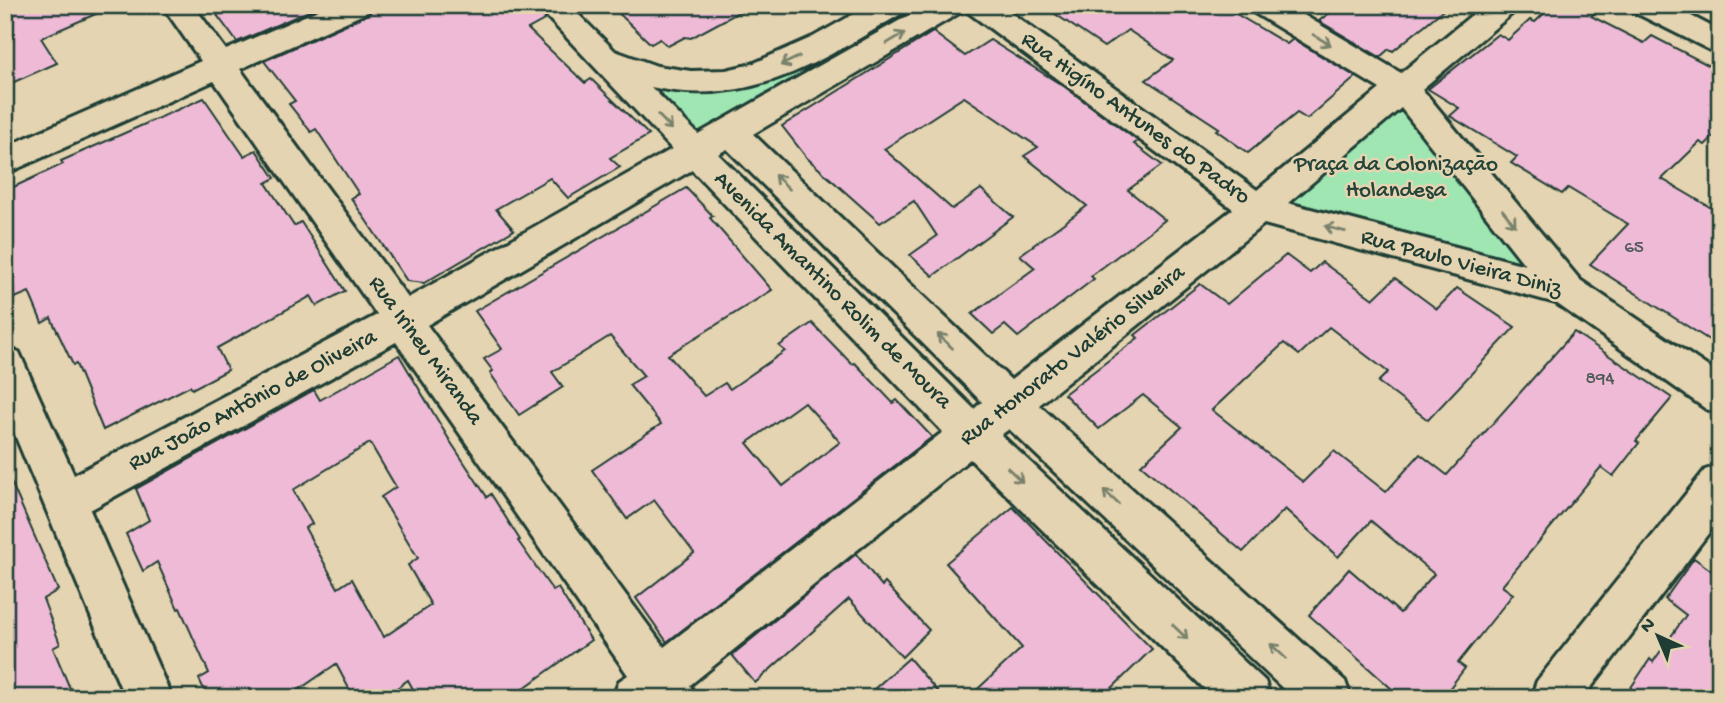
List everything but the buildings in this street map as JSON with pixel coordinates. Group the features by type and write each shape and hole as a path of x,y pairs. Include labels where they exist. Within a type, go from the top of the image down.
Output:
{"street":[{"name":"Rua Irineu Miranda","path":"177,5 403,320 656,692"},
{"path":"5,161 357,5"},
{"name":"Avenida Amantino Rolim de Moura","path":"551,5 973,435 1248,698"},
{"path":"601,55 639,72 667,79 710,84 744,80 764,74 828,42 893,5"},
{"name":"Rua João Antônio de Oliveira","path":"66,501 403,320 732,134 950,5"},
{"name":"Rua Higíno Antunes do Padro","path":"979,5 1258,209"},
{"path":"1264,5 1404,89 1567,290"},
{"name":"Rua Honorato Valério Silveira","path":"656,692 1258,209 1503,5"},
{"path":"1645,5 1720,44"},
{"path":"828,42 853,63"},
{"name":"Avenida Amantino Rolim de Moura","path":"732,134 1011,405 1328,698"},
{"name":"Rua Paulo Vieira Diniz","path":"1258,209 1567,290 1720,397"},
{"path":"5,364 149,698"},
{"path":"1553,698 1720,484"}],"green space":[{"path":"827,45 848,63 696,149 616,66 697,88"},
{"name":"Praça da Colonização Holandesa","path":"1405,93 1548,277 1276,205"}]}
